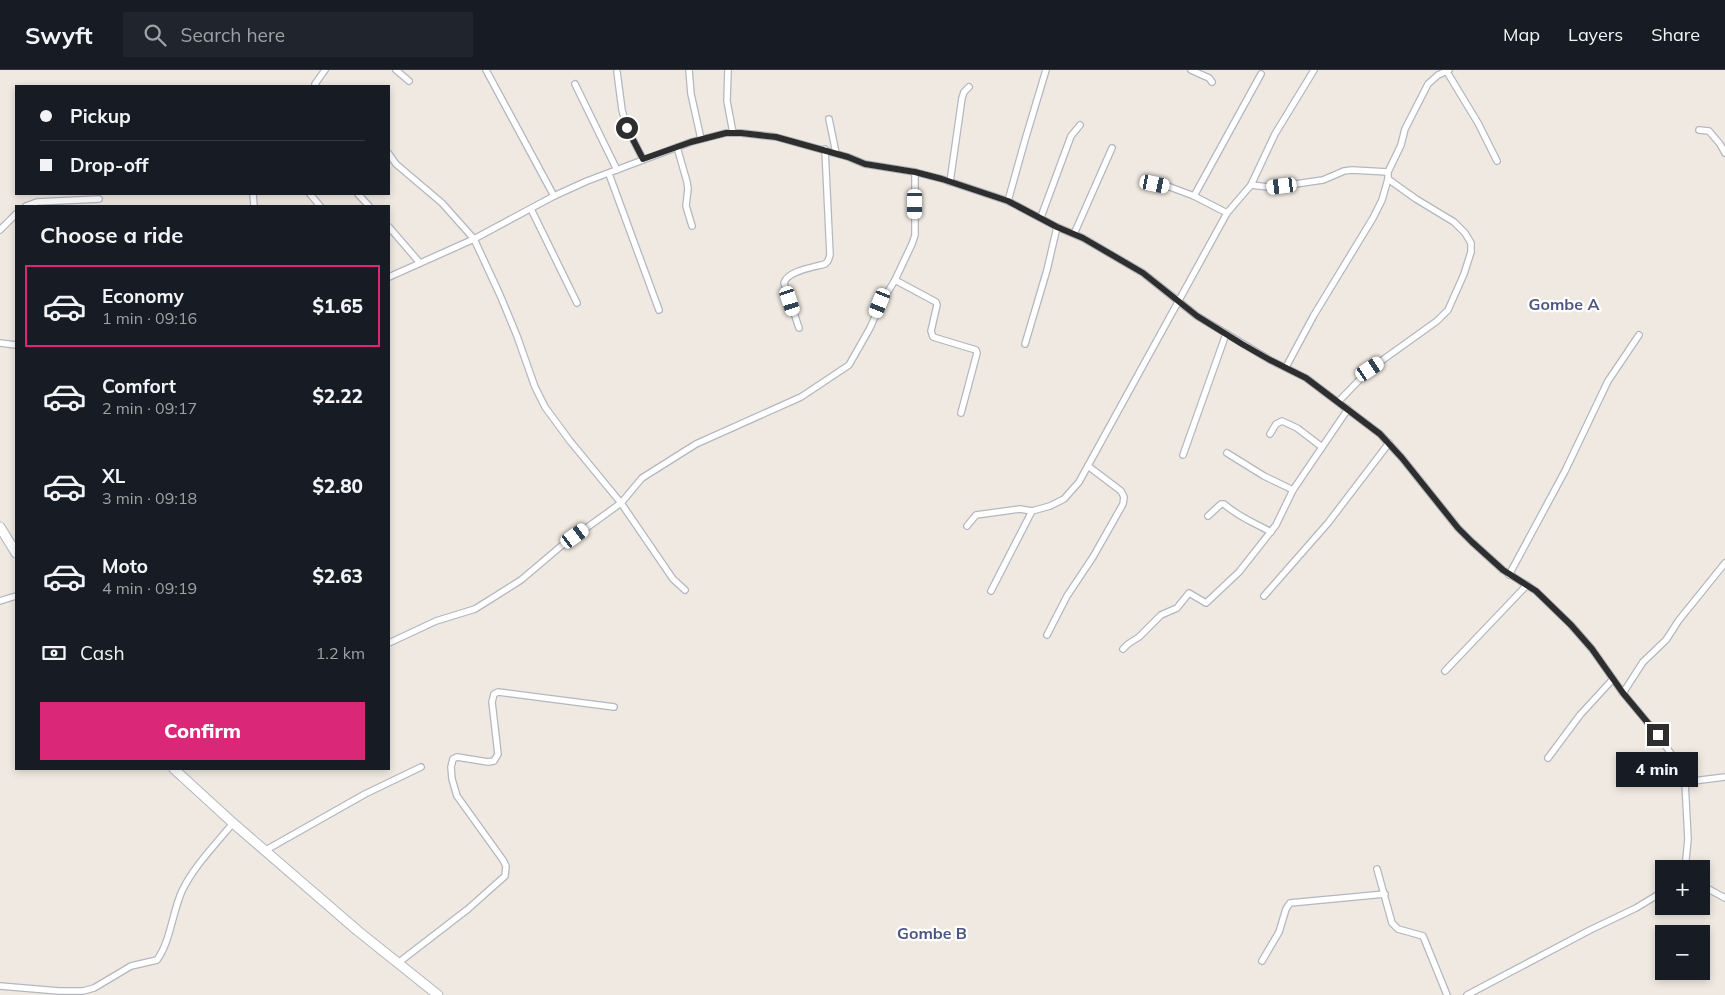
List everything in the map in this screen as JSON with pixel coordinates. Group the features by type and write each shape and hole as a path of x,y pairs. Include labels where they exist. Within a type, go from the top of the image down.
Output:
{"street":[{"path":"316,85 325,70"},
{"path":"396,70 409,81"},
{"path":"486,70 554,196"},
{"path":"689,70 691,94 701,139"},
{"path":"728,70 727,101 733,133"},
{"path":"1008,201 1024,140 1046,70"},
{"path":"1191,70 1212,82"},
{"path":"967,526 976,515 1020,508 1032,511 1050,506 1064,499 1079,482 1227,213 1251,185 1275,134 1314,70"},
{"path":"1286,367 1318,308 1373,218 1382,200 1388,172 1401,146 1405,129 1428,84 1438,75 1448,71 1497,161"},
{"path":"618,72 622,110 627,128 643,159"},
{"path":"1194,196 1261,74"},
{"path":"576,84 617,170"},
{"path":"950,182 962,98 964,92 969,87"},
{"path":"829,119 836,153"},
{"path":"1041,217 1071,136 1080,125"},
{"path":"1699,130 1709,131 1725,153"},
{"path":"390,277 474,239 554,196 587,181 701,139 733,133 776,137 836,153 865,164 915,172 1008,201 1057,227 1083,238 1143,273 1197,316 1270,360 1306,378 1380,434 1402,458 1458,528 1487,558 1509,575 1536,591 1571,625 1592,649 1623,693 1658,735 1674,758 1685,782 1688,839 1686,860"},
{"path":"677,147 687,182 686,206 692,226"},
{"path":"1074,234 1112,148"},
{"path":"799,328 784,279 790,274 825,264 830,255 824,150"},
{"path":"390,155 396,164 442,203 474,239 500,295 535,387 545,407 570,441 621,503 673,579 685,590"},
{"path":"1251,185 1268,187 1295,184 1332,178 1344,171 1352,170 1388,172"},
{"path":"390,643 436,621 475,609 521,580 560,547 621,503 642,478 696,444 801,397 849,365 870,328 880,303 895,280 912,244 914,235 915,172"},
{"path":"608,174 659,310"},
{"path":"1338,402 1370,369 1437,321 1448,310 1464,274 1471,252 1472,243 1454,222 1388,179"},
{"path":"1155,184 1170,187 1194,196 1227,213"},
{"path":"311,195 319,205"},
{"path":"359,195 368,205"},
{"path":"29,205 37,202 100,199"},
{"path":"532,209 577,302"},
{"path":"0,230 15,215"},
{"path":"1024,344 1047,270 1057,227"},
{"path":"390,228 420,262"},
{"path":"895,280 936,302 931,331 933,337 976,350 962,413"},
{"path":"1183,455 1226,334"},
{"path":"1509,575 1565,471 1608,381 1639,335"},
{"path":"0,343 15,344"},
{"path":"1123,649 1139,637 1161,615 1177,608 1189,593 1206,603 1239,572 1271,532 1293,490 1348,410"},
{"path":"1270,434 1276,424 1282,421 1297,428 1322,447"},
{"path":"1264,596 1328,522 1389,443"},
{"path":"1227,453 1264,476 1293,490"},
{"path":"1047,635 1067,596 1093,557 1123,504 1124,497 1121,491 1088,466"},
{"path":"1208,516 1221,504 1224,504 1246,521 1253,522 1271,532"},
{"path":"991,591 1032,511"},
{"path":"0,528 15,552"},
{"path":"1623,693 1643,662 1666,640 1679,620 1725,563"},
{"path":"1445,672 1528,585"},
{"path":"0,601 15,596"},
{"path":"1548,758 1580,715 1613,679"},
{"path":"398,963 468,909 505,876 506,866 503,860 456,796 451,766 453,759 457,757 488,762 494,760 498,754 492,702 494,694 498,692 614,707"},
{"path":"266,850 332,811 421,767"},
{"path":"175,770 233,823 358,931 438,995"},
{"path":"1685,782 1725,777"},
{"path":"0,986 83,991 94,988 131,966 157,960 168,938 182,891 189,878 233,823"},
{"path":"1377,868 1392,923 1395,927 1405,932 1423,936 1447,995"},
{"path":"1710,890 1725,898"},
{"path":"1262,961 1279,932 1286,909 1290,903 1385,894"},
{"path":"1467,995 1655,896"}],"district":[{"name":"Gombe A","path":"1564,304"},
{"name":"Gombe B","path":"932,933"}],"route":[{"path":"627,128 643,159 713,136 726,133 741,133 776,137 848,157 865,164 915,172 942,179 1008,201 1057,227 1083,238 1143,273 1197,316 1270,360 1306,378 1380,434 1402,458 1458,528 1487,558 1518,581 1536,591 1571,625 1592,649 1623,693 1658,735"}]}
